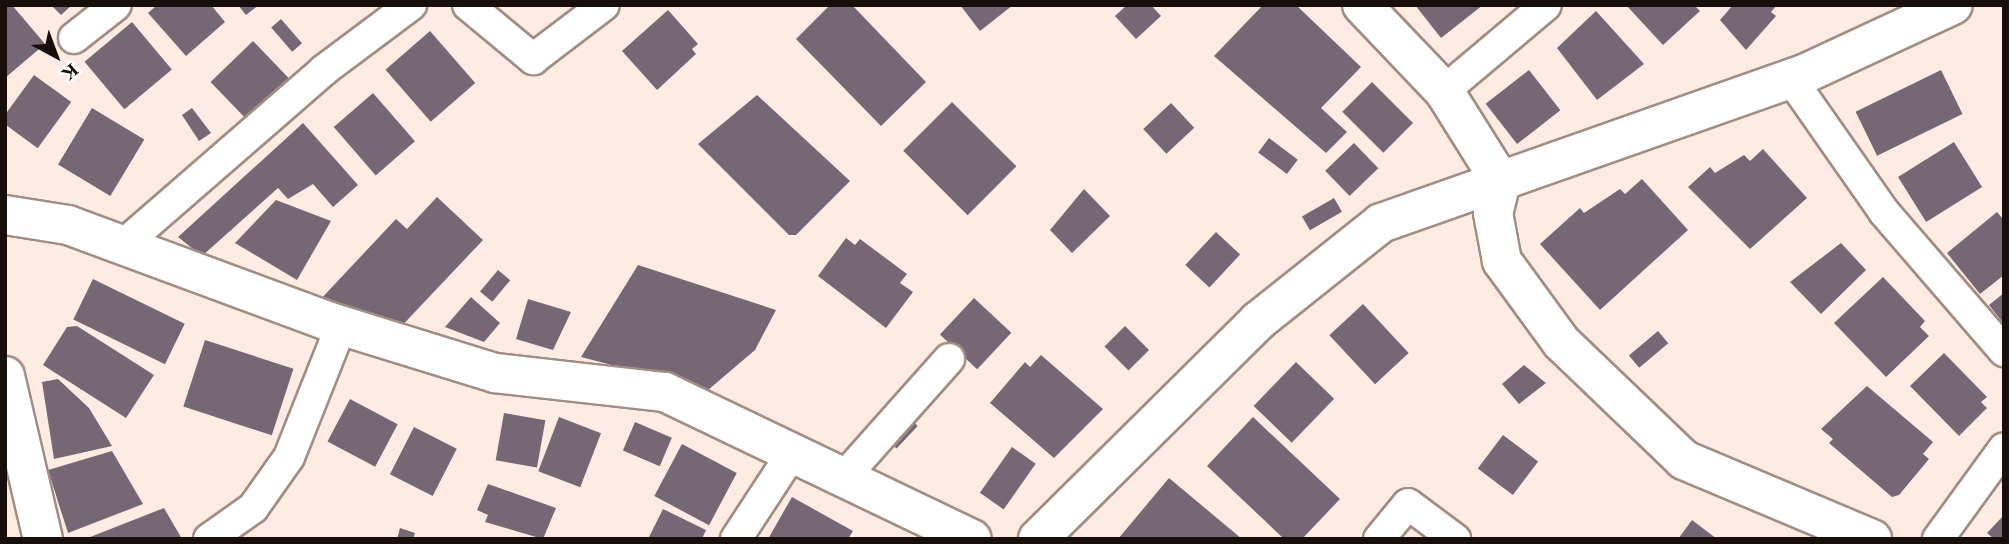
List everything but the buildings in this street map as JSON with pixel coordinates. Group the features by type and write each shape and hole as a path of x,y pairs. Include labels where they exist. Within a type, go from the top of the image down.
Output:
{"street":[{"path":"74,38 116,5"},
{"path":"124,245 324,70 411,5"},
{"path":"468,5 533,60 604,5"},
{"path":"1362,5 1444,91 1502,182 1493,213 1502,261 1580,360 1684,460 1872,539"},
{"path":"1444,91 1546,5"},
{"path":"1038,539 1258,321 1381,223 1791,79 1953,5"},
{"path":"1791,79 1884,212 2004,351"},
{"path":"5,215 68,225 341,326 495,373 665,391 972,539"},
{"path":"209,539 253,508 289,457 341,326"},
{"path":"844,477 949,359"},
{"path":"5,376 43,539"},
{"path":"1938,539 2004,448"},
{"path":"736,539 793,452"},
{"path":"1379,539 1408,504 1455,539"}]}
